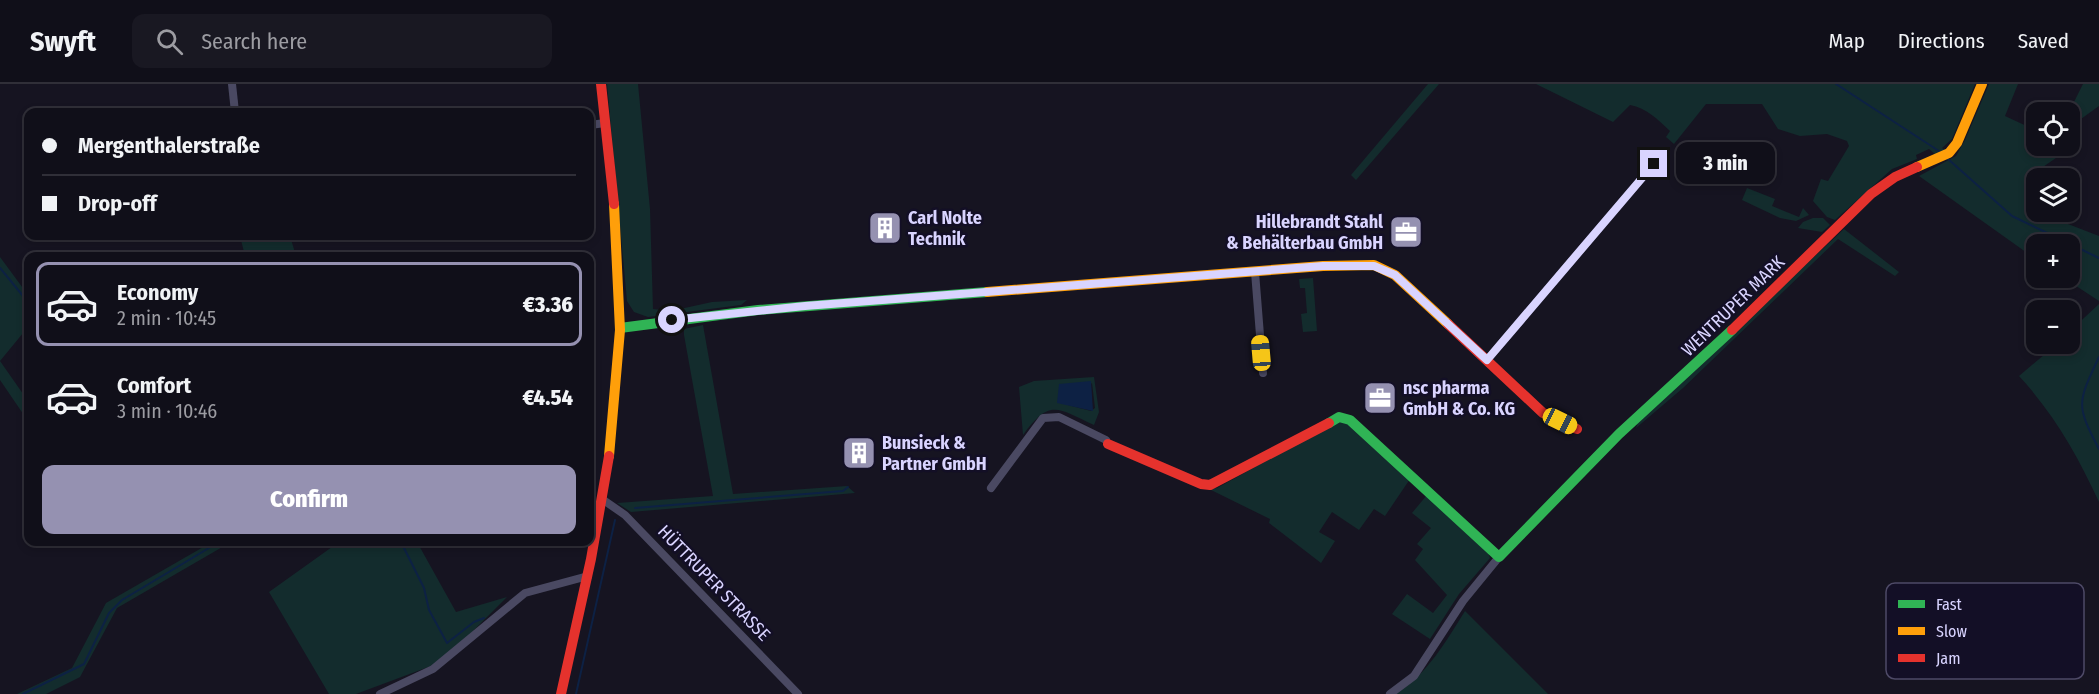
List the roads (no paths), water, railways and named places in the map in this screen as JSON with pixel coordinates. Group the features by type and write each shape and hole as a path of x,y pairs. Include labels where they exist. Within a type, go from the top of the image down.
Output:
{"street":[{"path":"232,84 235,108"},
{"path":"594,543 614,420 620,328 616,224 601,84"},
{"name":"WENTRUPER MARK","path":"1390,694 1414,676 1463,601 1499,557 1619,434 1732,330 1871,194 1895,177 1944,156 1957,143 1982,84"},
{"path":"594,124 604,123"},
{"path":"1487,360 1654,164"},
{"path":"620,328 770,309 1323,266 1382,268 1395,275 1543,413 1577,429"},
{"path":"1255,272 1263,373"},
{"path":"991,488 1043,418 1059,417 1107,442 1201,484 1210,485 1339,417 1350,420 1499,557"},
{"name":"HÜTTRUPER STRASSE","path":"602,500 625,515 798,694"},
{"path":"561,694 594,546"},
{"path":"380,694 433,669 525,593 588,576"}],"water":[{"path":"1091,381 1093,411 1057,403 1059,384"}],"waterway":[{"path":"1836,84 1942,153"},
{"path":"1948,159 2012,216 2099,258"},
{"path":"0,268 24,297"},
{"path":"2099,357 2083,394 2082,403 2086,422 2099,449"},
{"path":"635,508 843,491 848,487"},
{"path":"576,694 615,520"},
{"path":"23,694 84,664 109,613 122,600 212,546"},
{"path":"403,546 424,588 429,610 447,643 474,622 484,618"}],"place":[{"name":"Carl Nolte Technik","path":"885,228"},
{"name":"Hillebrandt Stahl & Behälterbau GmbH","path":"1406,232"},
{"name":"nsc pharma GmbH & Co. KG","path":"1380,398"},
{"name":"Bunsieck & Partner GmbH","path":"859,453"}]}
